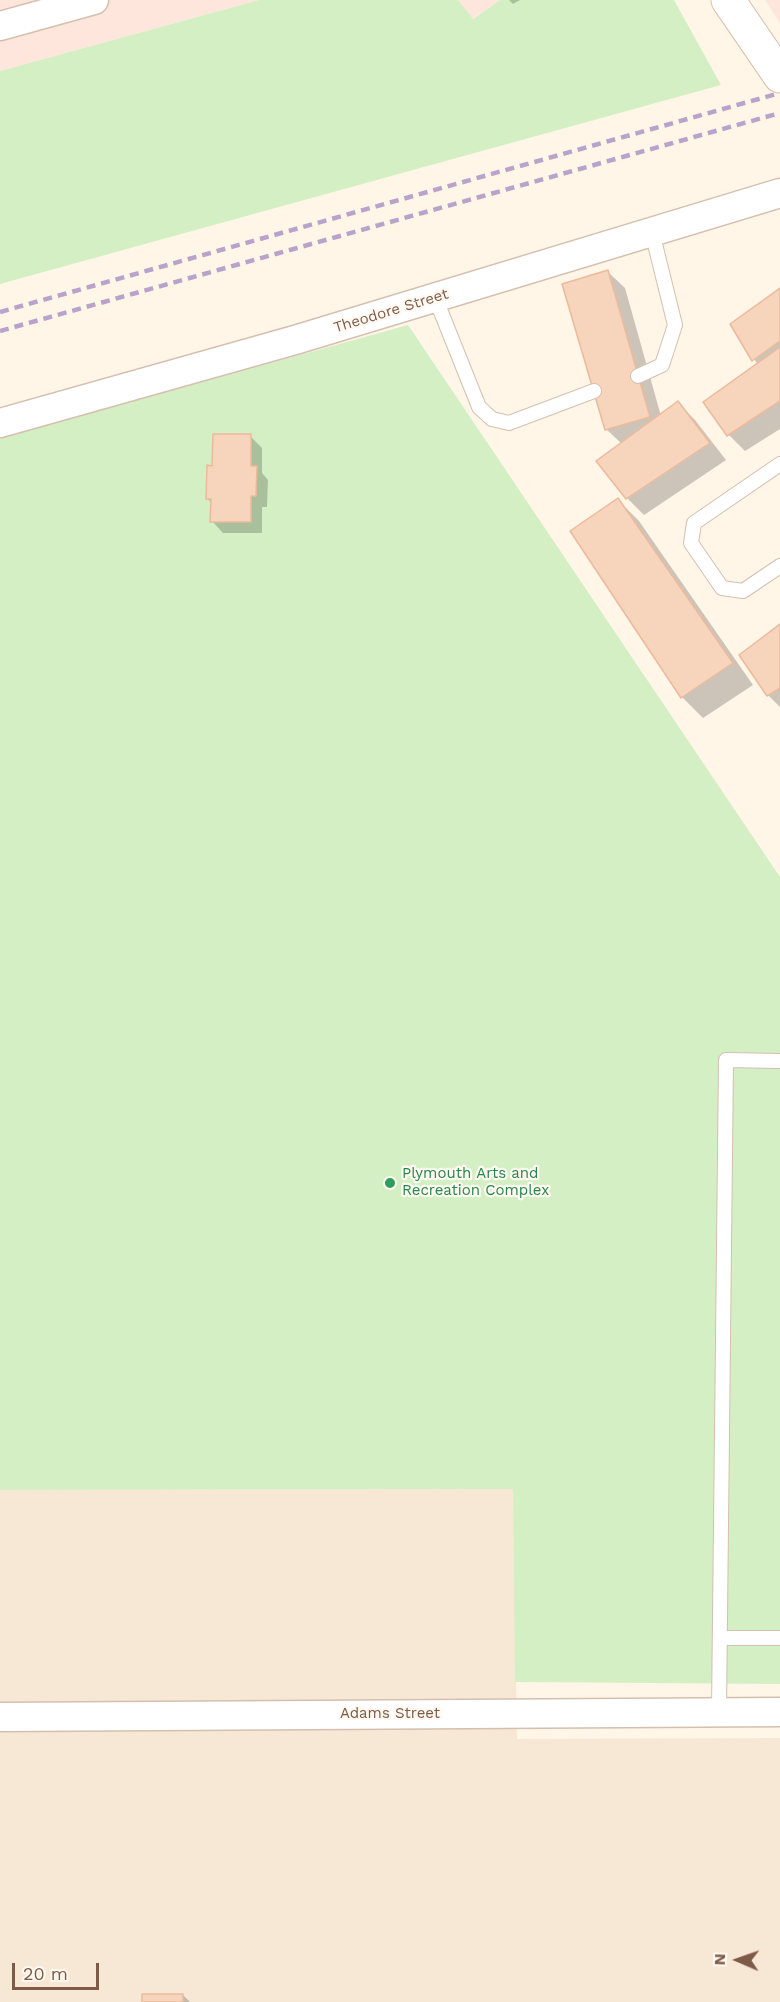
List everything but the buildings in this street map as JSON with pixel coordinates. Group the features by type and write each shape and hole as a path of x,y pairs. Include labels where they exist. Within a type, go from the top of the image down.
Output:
{"main road":[{"path":"728,0 778,69"}],"street":[{"path":"0,26 94,0"},
{"name":"Theodore Street","path":"0,423 295,340 780,193"},
{"name":"Adams Street","path":"0,1717 780,1712"}],"lane":[{"path":"638,376 662,365 675,325 652,232"},
{"path":"435,297 479,407 492,419 509,423 594,391"},
{"path":"780,464 694,523 691,543 722,588 744,591 780,566"},
{"path":"718,1711 726,1060 780,1061"},
{"path":"720,1638 780,1638"}],"shaded area":[{"path":"0,0 259,0 0,71"},
{"path":"458,0 500,0 472,19"},
{"path":"765,0 780,0 780,23"},
{"path":"513,1489 517,1739 780,1738 780,2002 0,2002 0,1490"}],"green space":[{"path":"259,0 458,0 473,19 500,0 674,0 721,85 0,284 0,71"},
{"name":"Plymouth Arts and Recreation Complex","path":"408,325 780,877 780,1684 515,1682 513,1489 0,1490 0,438"}],"railway":[{"path":"0,312 780,93"},
{"path":"0,331 780,113"}],"place":[{"name":"Plymouth Arts and Recreation Complex","path":"390,1183"}]}
